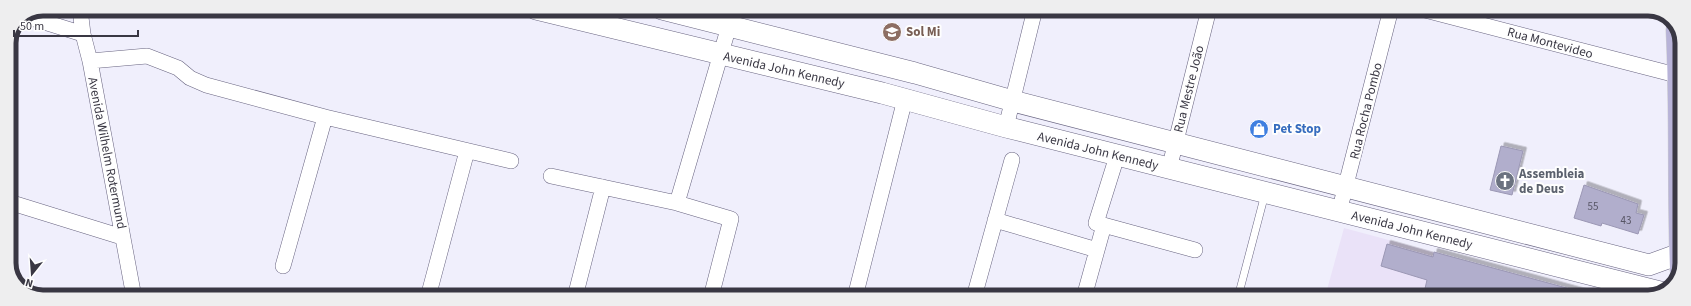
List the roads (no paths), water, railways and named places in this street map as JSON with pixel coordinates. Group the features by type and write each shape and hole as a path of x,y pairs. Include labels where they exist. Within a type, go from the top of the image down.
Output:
{"main road":[{"name":"Avenida John Kennedy","path":"564,16 905,99 1006,128 1652,290"},
{"name":"Avenida John Kennedy","path":"716,16 731,18 1013,101 1649,265 1675,260"}],"street":[{"name":"Avenida Wilhelm Rotermund","path":"81,16 83,34 90,61 133,290"},
{"path":"1006,128 1033,16"},
{"name":"Rua Mestre João","path":"1169,169 1207,16"},
{"name":"Rua Rocha Pombo","path":"1339,212 1347,187 1389,16"},
{"name":"Rua Montevideo","path":"1448,16 1675,75"},
{"path":"33,18 83,34"},
{"path":"677,204 731,18"},
{"path":"90,61 147,56 178,68 190,78 206,85 325,117 511,161"},
{"path":"857,290 905,99"},
{"path":"283,266 325,117"},
{"path":"430,290 467,151"},
{"path":"1117,156 1096,223 1194,250"},
{"path":"976,290 1012,160"},
{"path":"551,176 677,204 731,219 712,290"},
{"path":"577,290 603,187"},
{"path":"16,204 122,237"},
{"path":"995,220 1097,250"},
{"path":"1086,290 1104,225"}],"lane":[{"path":"1240,290 1265,193"}],"place":[{"name":"Sol Mi","path":"892,32"},
{"name":"Pet Stop","path":"1259,129"},
{"name":"Assembleia de Deus","path":"1505,181"}]}
